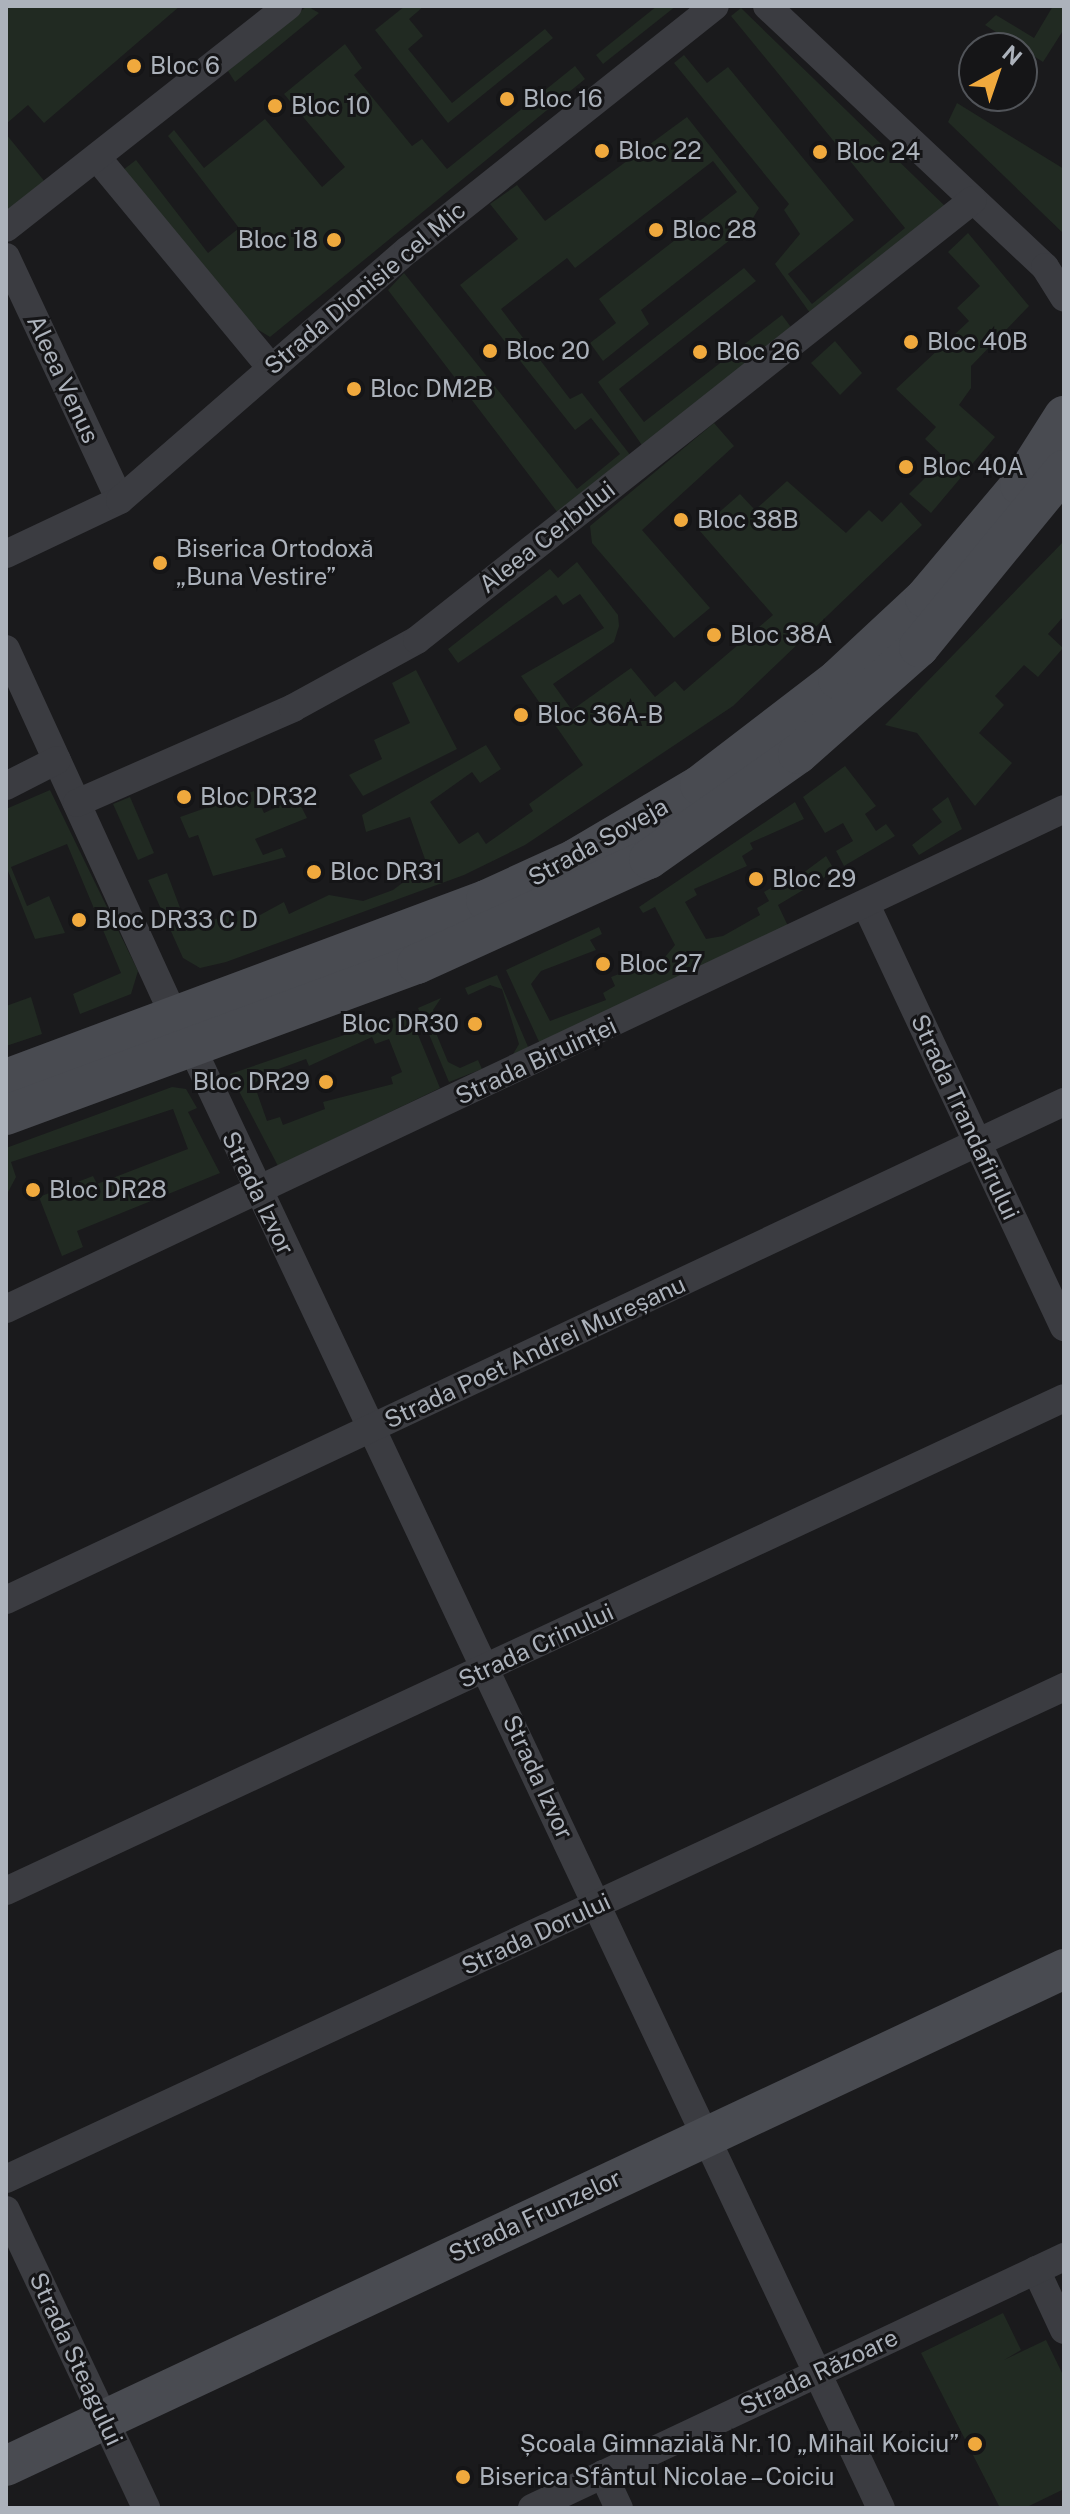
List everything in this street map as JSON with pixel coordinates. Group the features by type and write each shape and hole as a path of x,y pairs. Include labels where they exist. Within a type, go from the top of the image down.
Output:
{"main road":[{"name":"Strada Soveja","path":"6,1115 183,1032 575,859 700,785 794,715 914,609 1020,485 1064,416"},
{"name":"Strada Soveja","path":"6,1079 183,1032 520,922 649,859 798,754 919,647 1064,470"},
{"name":"Strada Frunzelor","path":"6,2466 1064,1969"}],"street":[{"path":"6,228 99,160 288,6"},
{"name":"Strada Dionisie cel Mic","path":"6,554 120,500 270,367 715,6"},
{"path":"767,6 1054,272 1064,298"},
{"path":"99,160 270,367"},
{"name":"Aleea Cerbului","path":"77,803 293,708 417,640 973,200"},
{"name":"Aleea Venus","path":"6,257 120,500"},
{"name":"Strada Izvor","path":"6,649 256,1191 374,1428 881,2508"},
{"path":"6,786 57,760"},
{"name":"Strada Biruinței","path":"6,1309 867,907 1064,809"},
{"name":"Strada Trandafirului","path":"867,907 1064,1327"},
{"name":"Strada Poet Andrei Mureșanu","path":"6,1600 1064,1102"},
{"name":"Strada Crinului","path":"6,1891 1064,1398"},
{"name":"Strada Dorului","path":"6,2179 1064,1687"},
{"name":"Strada Steagului","path":"6,2210 146,2508"},
{"name":"Strada Răzoare","path":"532,2508 1064,2257"},
{"path":"1036,2270 1064,2330"},
{"path":"603,2474 619,2508"}],"shaded area":[{"path":"6,6 180,6 44,123 28,105 6,124"},
{"path":"307,6 319,13 235,82 228,71"},
{"path":"405,6 424,6 409,19 423,36 408,49 452,103 545,29 553,38 448,123 375,30"},
{"path":"657,6 676,6 603,64 596,55"},
{"path":"1053,6 1064,6 1064,29 1043,62 1038,59 1038,32"},
{"path":"741,8 948,209 815,320 775,264 800,234 784,210 789,204 674,63 684,55 707,83 728,67 854,220 788,274 812,304 905,228 731,16"},
{"path":"996,15 1024,32 996,32 985,25"},
{"path":"345,44 362,68 354,75 412,146 422,139 447,169 575,66 585,79 270,337 247,323 123,170 136,160 208,253 239,228 168,136 174,130 204,168 265,119 322,187 345,167 284,94"},
{"path":"957,103 958,112 972,112 1064,169 1064,234 948,122"},
{"path":"687,117 759,208 749,225 641,310 649,324 603,361 590,343 616,323 599,299 737,192 713,161 575,268 567,258 501,309 570,399 582,393 631,456 558,513 388,290 404,273 577,489 620,454 591,418 575,430 460,285 518,239 490,204 517,185 545,221"},
{"path":"6,134 45,182 6,214"},
{"path":"968,233 1029,306 971,366 971,388 959,405 995,437 931,513 909,494 945,458 925,439 936,427 896,389 969,321 957,308 980,286 948,252"},
{"path":"744,268 756,281 619,389 644,422 782,315 793,330 646,451 598,382"},
{"path":"835,341 862,373 840,395 811,363"},
{"path":"714,423 734,446 642,530 710,608 674,638 592,543 590,526"},
{"path":"787,481 846,533 869,510 882,522 901,502 922,525 733,706 525,845 464,875 226,962 200,968 183,958 148,880 167,873 188,929 241,910 260,915 284,902 289,914 329,895 363,901 393,890 405,881 400,865 426,862 410,817 366,832 362,815 486,745 501,769 480,783 472,772 430,802 459,844 478,832 486,844 533,811 529,804 583,765 521,676 604,628 580,594 563,605 556,595 458,663 448,649 550,569 558,578 577,562 618,615 619,626 614,642 553,684 572,710 631,668 655,697 675,681 684,691 773,615 699,530 740,494 755,510"},
{"path":"1064,541 1064,616 1048,634 1063,648 1038,677 1024,665 995,696 1004,705 979,733 1012,763 975,806 917,733 885,725"},
{"path":"416,670 457,749 363,796 349,775 382,759 374,740 410,723 392,683"},
{"path":"845,766 876,806 865,814 876,831 886,824 895,836 844,866 836,851 853,841 843,823 825,833 803,797"},
{"path":"50,790 138,971 131,994 80,1014 73,994 121,973 67,844 11,867 27,906 49,896 65,933 35,939 6,866 6,809"},
{"path":"254,791 264,813 297,798 307,818 255,839 263,855 282,848 286,857 213,876 198,835 189,838 180,817"},
{"path":"130,797 154,853 138,860 113,804"},
{"path":"948,797 962,829 919,855 912,845 942,822 932,809"},
{"path":"795,802 804,819 750,843 753,849 742,856 747,866 694,889 697,895 685,902 706,939 723,936 760,915 757,908 769,901 764,892 776,885 780,890 826,856 835,871 778,905 788,926 541,1046 506,970 599,927 602,934 590,940 596,950 541,971 531,984 550,1021 606,1000 603,993 615,986 611,977 665,957 675,945 655,907 643,913 639,907"},
{"path":"497,975 529,1049 512,1056 519,1044 502,989 490,985 468,995 465,988"},
{"path":"31,997 42,1034 6,1046 6,1006"},
{"path":"441,998 433,1010 442,1030 436,1033 448,1062 460,1068 478,1060 482,1069 449,1082 418,1008"},
{"path":"409,1013 440,1088 278,1166 230,1074","holes":["372,1037 375,1044 389,1039 402,1072 391,1077 393,1084 323,1102 325,1109 283,1125 280,1117 267,1121 254,1084 265,1074 306,1059 309,1066"]},
{"path":"172,1087 186,1089 197,1108 188,1112 220,1173 77,1231 83,1247 62,1256 39,1197 93,1176 97,1184 188,1149 173,1109 11,1162 16,1177 6,1196 6,1148"},
{"path":"1003,2313 1021,2350 1004,2360 1046,2340 1064,2377 1064,2489 1025,2508 1000,2508 921,2353"}],"place":[{"name":"Bloc 6","path":"134,66"},
{"name":"Bloc 16","path":"507,99"},
{"name":"Bloc 10","path":"275,106"},
{"name":"Bloc 22","path":"602,151"},
{"name":"Bloc 24","path":"820,152"},
{"name":"Bloc 28","path":"656,230"},
{"name":"Bloc 18","path":"334,240"},
{"name":"Bloc 40B","path":"911,342"},
{"name":"Bloc 20","path":"490,351"},
{"name":"Bloc 26","path":"700,352"},
{"name":"Bloc DM2B","path":"354,389"},
{"name":"Bloc 40A","path":"906,467"},
{"name":"Bloc 38B","path":"681,520"},
{"name":"Biserica Ortodoxă „Buna Vestire”","path":"160,563"},
{"name":"Bloc 38A","path":"714,635"},
{"name":"Bloc 36A-B","path":"521,715"},
{"name":"Bloc DR32","path":"184,797"},
{"name":"Bloc DR31","path":"314,872"},
{"name":"Bloc 29","path":"756,879"},
{"name":"Bloc DR33 C D","path":"79,920"},
{"name":"Bloc 27","path":"603,964"},
{"name":"Bloc DR30","path":"475,1024"},
{"name":"Bloc DR29","path":"326,1082"},
{"name":"Bloc DR28","path":"33,1190"},
{"name":"Școala Gimnazială Nr. 10 „Mihail Koiciu”","path":"975,2444"},
{"name":"Biserica Sfântul Nicolae – Coiciu","path":"463,2477"}]}
